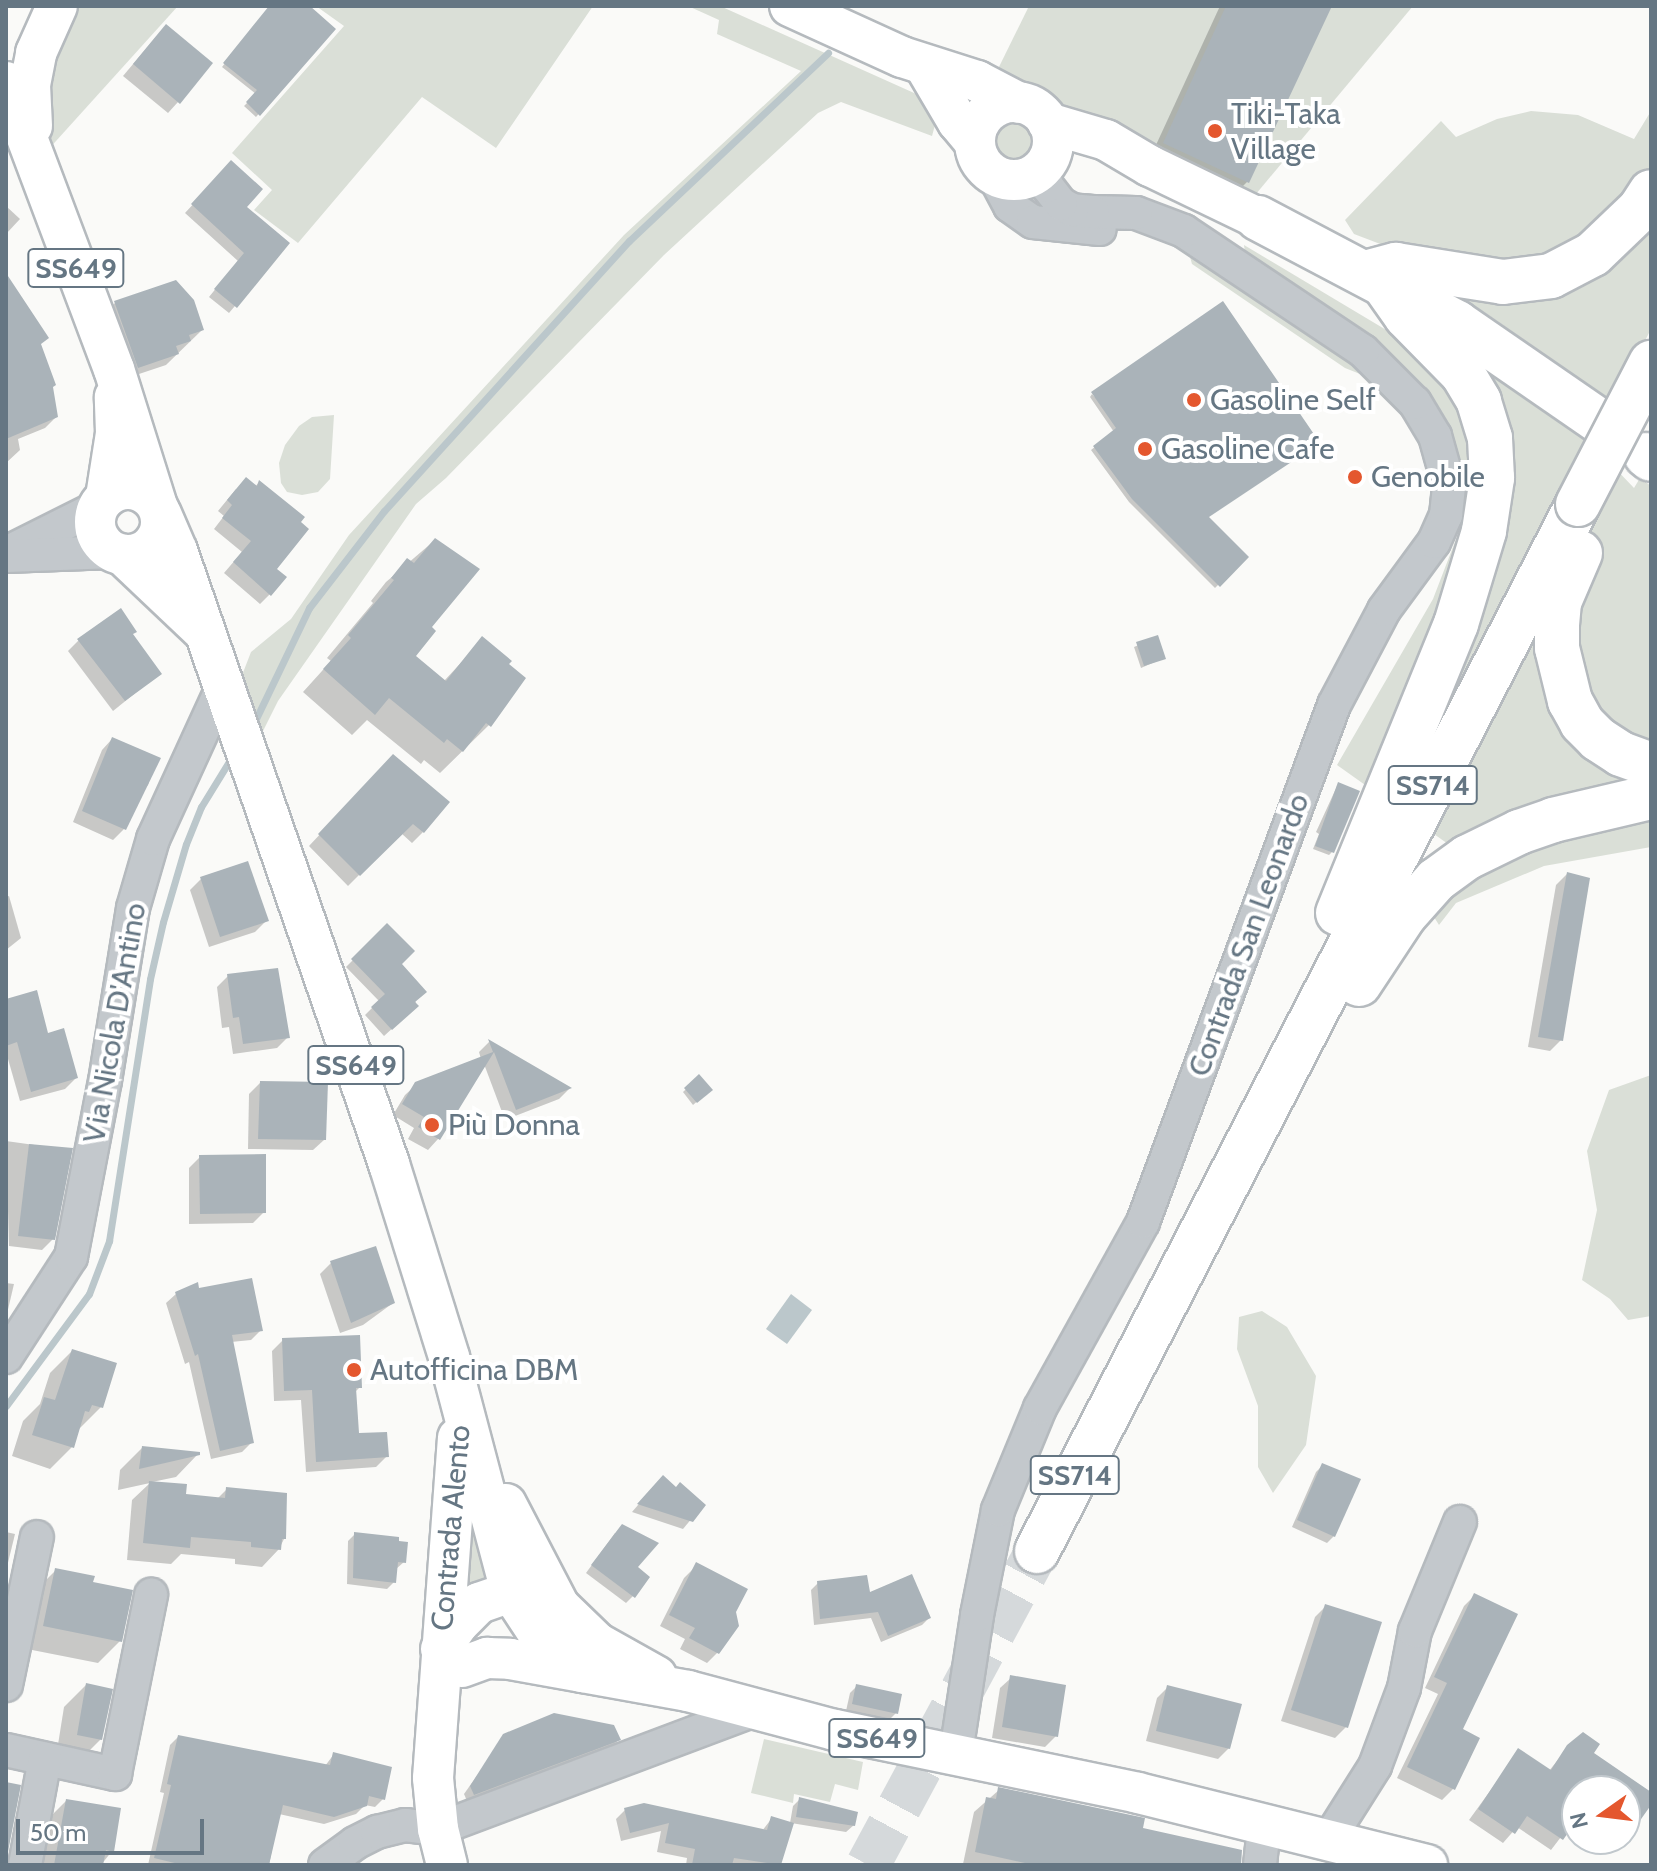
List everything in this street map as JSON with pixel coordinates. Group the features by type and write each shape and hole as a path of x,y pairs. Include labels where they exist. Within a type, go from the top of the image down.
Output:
{"highway":[{"path":"1374,279 1396,265 1503,282 1551,276 1593,254 1640,209 1651,192"},
{"path":"1258,218 1488,341 1602,423"},
{"path":"1287,1066 1293,1011 1341,907 1456,624 1484,531 1490,497 1490,438 1479,401 1463,374 1374,279"},
{"name":"SS714","path":"1037,1551 1651,363"},
{"path":"1578,504 1584,543 1559,602 1557,648 1562,677 1582,723 1598,739 1621,754 1651,765"},
{"path":"1287,1066 1332,1028 1395,929 1436,880 1468,857 1519,832 1587,810 1651,797"}],"main road":[{"name":"SS649","path":"34,158 30,85 36,53 57,6"},
{"path":"790,6 925,66 977,81 1040,137"},
{"path":"925,66 958,122 1003,179 1025,179 1040,137"},
{"name":"SS649","path":"6,82 114,369 158,508 384,1147 449,1357 511,1592 538,1633 582,1672 688,1691 835,1730 1138,1793 1262,1846 1350,1852 1427,1865"},
{"path":"984,158 977,128 994,107 1040,137 1079,154 1150,166 1258,218"},
{"name":"SS649","path":"114,369 116,433 95,527 105,546 118,554 204,632"},
{"path":"102,502 126,489 137,490 158,508 159,535 153,545 134,555 118,554"},
{"name":"SS649","path":"460,1406 521,1537 559,1606"},
{"name":"Contrada Alento","path":"452,1658 460,1406"},
{"path":"511,1592 521,1537"},
{"name":"SS649","path":"511,1592 536,1593 559,1606 597,1643 688,1691"},
{"name":"Contrada Alento","path":"442,1847 433,1778 436,1720 452,1658 473,1607 511,1592"},
{"name":"Contrada Alento","path":"452,1658 493,1658 582,1672"}],"street":[{"name":"Contrada San Leonardo","path":"956,1753 978,1609 998,1510 1040,1408 1143,1222 1334,705 1384,610 1434,542 1446,515 1449,486 1435,436 1415,403 1363,351 1184,231 1136,213 1072,210 1053,196 1040,137"},
{"path":"984,158 1010,206 1043,226 1184,231"},
{"path":"6,554 102,502"},
{"path":"6,554 118,554"},
{"name":"Via Nicola D'Antino","path":"6,1357 71,1257 105,1081 133,908 153,839 228,700"},
{"path":"1350,1852 1375,1766 1404,1688 1415,1631 1460,1522"},
{"path":"6,1685 37,1537"},
{"path":"6,1750 115,1774 151,1595"},
{"path":"325,1865 355,1843 377,1832 405,1825 442,1847 758,1709"},
{"path":"25,1865 45,1759"}],"shaded area":[{"path":"73,6 178,6 47,151 43,106 52,51"},
{"path":"316,6 593,6 496,148 422,97 298,243 254,210 272,190 232,153 344,26"},
{"path":"688,6 720,6 923,97 938,114 932,136 841,102 818,113 664,255 446,478 416,504 278,701 260,737 239,683 251,652 291,619 349,535 624,235 801,71 717,34 719,20"},
{"name":"Tiki-Taka Village","path":"1029,6 1413,6 1256,194 996,73"},
{"path":"1531,111 1578,115 1634,139 1651,111 1651,329 1613,403 1487,314 1449,292 1569,258 1430,263 1354,234 1345,220 1441,121 1456,137 1497,119"},
{"path":"1015,122 1030,128 1036,143 1030,158 1015,164 1000,158 994,143 1000,128"},
{"path":"1244,245 1403,340 1464,351 1591,443 1634,488 1640,478 1651,486 1651,776 1498,816 1448,844 1337,765 1433,599 1463,521 1465,496 1445,436 1245,253"},
{"path":"1188,250 1291,318 1365,376 1345,368 1192,264"},
{"path":"334,415 330,479 318,492 302,495 287,492 281,483 279,463 285,445 299,426 312,417"},
{"path":"1651,813 1651,847 1544,866 1456,903 1439,925 1427,906 1525,844"},
{"path":"1651,1075 1651,1316 1628,1320 1610,1299 1582,1280 1597,1210 1587,1151 1609,1090"},
{"path":"791,1294 812,1310 787,1344 766,1329"},
{"path":"1262,1311 1287,1327 1316,1376 1306,1445 1273,1493 1258,1467 1258,1406 1237,1349 1239,1317"},
{"path":"467,1502 494,1586 467,1598 455,1551"},
{"path":"764,1739 863,1762 858,1790 835,1784 830,1802 794,1794 793,1803 751,1793"}],"building":[{"path":"269,6 310,6 336,29 260,116 246,102 257,90 223,63"},
{"path":"1226,6 1332,6 1249,183 1163,143"},
{"path":"166,24 213,63 180,104 133,64"},
{"path":"231,160 263,189 247,207 290,243 237,308 214,289 244,253 191,204"},
{"path":"6,273 49,338 41,344 56,385 53,387 58,417 6,439"},
{"path":"176,280 194,300 204,330 189,335 191,341 176,346 179,354 138,368 114,301"},
{"path":"1223,301 1320,443 1209,517 1249,557 1220,587 1132,499 1093,446 1116,428 1091,392"},
{"path":"246,477 257,486 259,480 305,517 301,522 309,529 277,569 287,577 271,596 233,562 251,541 222,518 232,505 227,500"},
{"path":"435,538 480,569 432,627 436,631 416,656 446,681 482,636 512,661 509,664 526,678 491,727 486,723 463,752 447,739 444,743 389,698 375,715 323,669 351,638 348,635 394,580 391,578 407,558 414,563"},
{"path":"121,608 137,632 133,634 162,674 125,701 77,639"},
{"path":"1158,635 1166,659 1144,666 1136,642"},
{"path":"112,737 161,758 126,830 82,811"},
{"path":"393,754 450,802 424,833 413,824 360,876 318,834"},
{"path":"1338,782 1360,791 1334,853 1315,846"},
{"path":"248,861 269,921 220,937 200,877"},
{"path":"1567,872 1590,878 1563,1041 1538,1037"},
{"path":"387,923 415,951 402,964 427,992 415,1002 419,1006 392,1030 371,1007 385,994 351,959"},
{"path":"278,968 290,1038 243,1044 239,1017 233,1018 227,974"},
{"path":"37,990 48,1033 64,1028 78,1078 31,1092 17,1042 6,1046 6,999"},
{"path":"488,1039 572,1088 516,1110 494,1052 440,1140 418,1127 424,1117 402,1104 415,1082 493,1052"},
{"path":"699,1074 713,1090 697,1103 684,1088"},
{"path":"260,1081 328,1082 326,1140 258,1139"},
{"path":"29,1144 73,1148 55,1240 18,1236"},
{"path":"266,1154 266,1213 200,1214 199,1155"},
{"path":"376,1246 395,1303 351,1323 330,1261"},
{"path":"252,1278 263,1331 232,1335 254,1443 220,1451 198,1354 195,1356 175,1292 198,1282 199,1288"},
{"path":"360,1335 362,1388 356,1388 359,1433 387,1432 389,1457 316,1462 312,1390 284,1391 282,1338"},
{"path":"72,1349 117,1363 103,1408 92,1405 89,1412 85,1411 74,1448 32,1435 44,1397 55,1400"},
{"path":"142,1446 200,1452 200,1455 139,1469"},
{"path":"1322,1463 1361,1479 1335,1537 1297,1520"},
{"path":"663,1475 676,1487 680,1482 706,1505 693,1522 637,1504"},
{"path":"149,1481 187,1484 186,1494 225,1498 226,1487 287,1493 286,1539 282,1539 281,1550 251,1547 251,1542 191,1537 190,1548 143,1543"},
{"path":"622,1524 659,1543 638,1567 650,1577 635,1598 591,1565"},
{"path":"354,1532 399,1537 399,1541 408,1542 406,1563 398,1562 396,1583 353,1578"},
{"path":"696,1562 748,1589 736,1612 739,1626 719,1654 689,1638 695,1628 669,1615"},
{"path":"55,1568 95,1576 93,1582 133,1590 122,1642 43,1626"},
{"path":"912,1574 931,1618 888,1636 878,1612 820,1619 817,1581 867,1575 870,1592"},
{"path":"1474,1593 1518,1614 1463,1729 1480,1738 1455,1790 1407,1767 1447,1683 1434,1677"},
{"path":"1325,1604 1382,1622 1348,1728 1291,1710"},
{"path":"1010,1675 1066,1685 1058,1737 1002,1727"},
{"path":"86,1683 113,1689 102,1740 77,1735"},
{"path":"856,1684 902,1694 898,1714 852,1704"},
{"path":"1167,1685 1242,1704 1230,1749 1156,1731"},
{"path":"554,1713 614,1725 621,1740 474,1795 470,1786 503,1734"},
{"path":"1583,1732 1600,1744 1594,1753 1626,1775 1561,1775 1561,1839 1527,1816 1515,1834 1478,1809 1518,1748 1551,1770 1567,1745"},
{"path":"178,1735 330,1765 333,1752 392,1767 385,1800 369,1796 367,1806 334,1817 283,1805 269,1865 183,1865 154,1858 171,1785 167,1784"},
{"path":"6,1782 21,1785 7,1857 6,1857"},
{"path":"1641,1785 1651,1792 1651,1805 1641,1819"},
{"path":"998,1787 1145,1818 1143,1828 1242,1850 1241,1865 1034,1865 975,1852 986,1797 996,1799"},
{"path":"799,1797 858,1812 855,1826 796,1817"},
{"path":"66,1799 121,1808 114,1852 106,1850 103,1865 54,1865"},
{"path":"644,1803 767,1830 771,1816 794,1823 781,1865 734,1858 732,1865 692,1865 695,1849 665,1843 669,1823 630,1833 624,1808"}],"waterway":[{"path":"253,725 309,608 384,511 629,241 828,53"},
{"path":"6,1406 89,1294 109,1241 150,979 163,922 186,844 201,807 233,755"}],"tunnel":[{"path":"868,1865 1037,1551"}],"place":[{"name":"Tiki-Taka Village","path":"1215,131"},
{"name":"Gasoline Self","path":"1194,400"},
{"name":"Gasoline Cafe","path":"1145,449"},
{"name":"Genobile","path":"1355,477"},
{"name":"Più Donna","path":"432,1125"},
{"name":"Autofficina DBM","path":"354,1370"}]}
